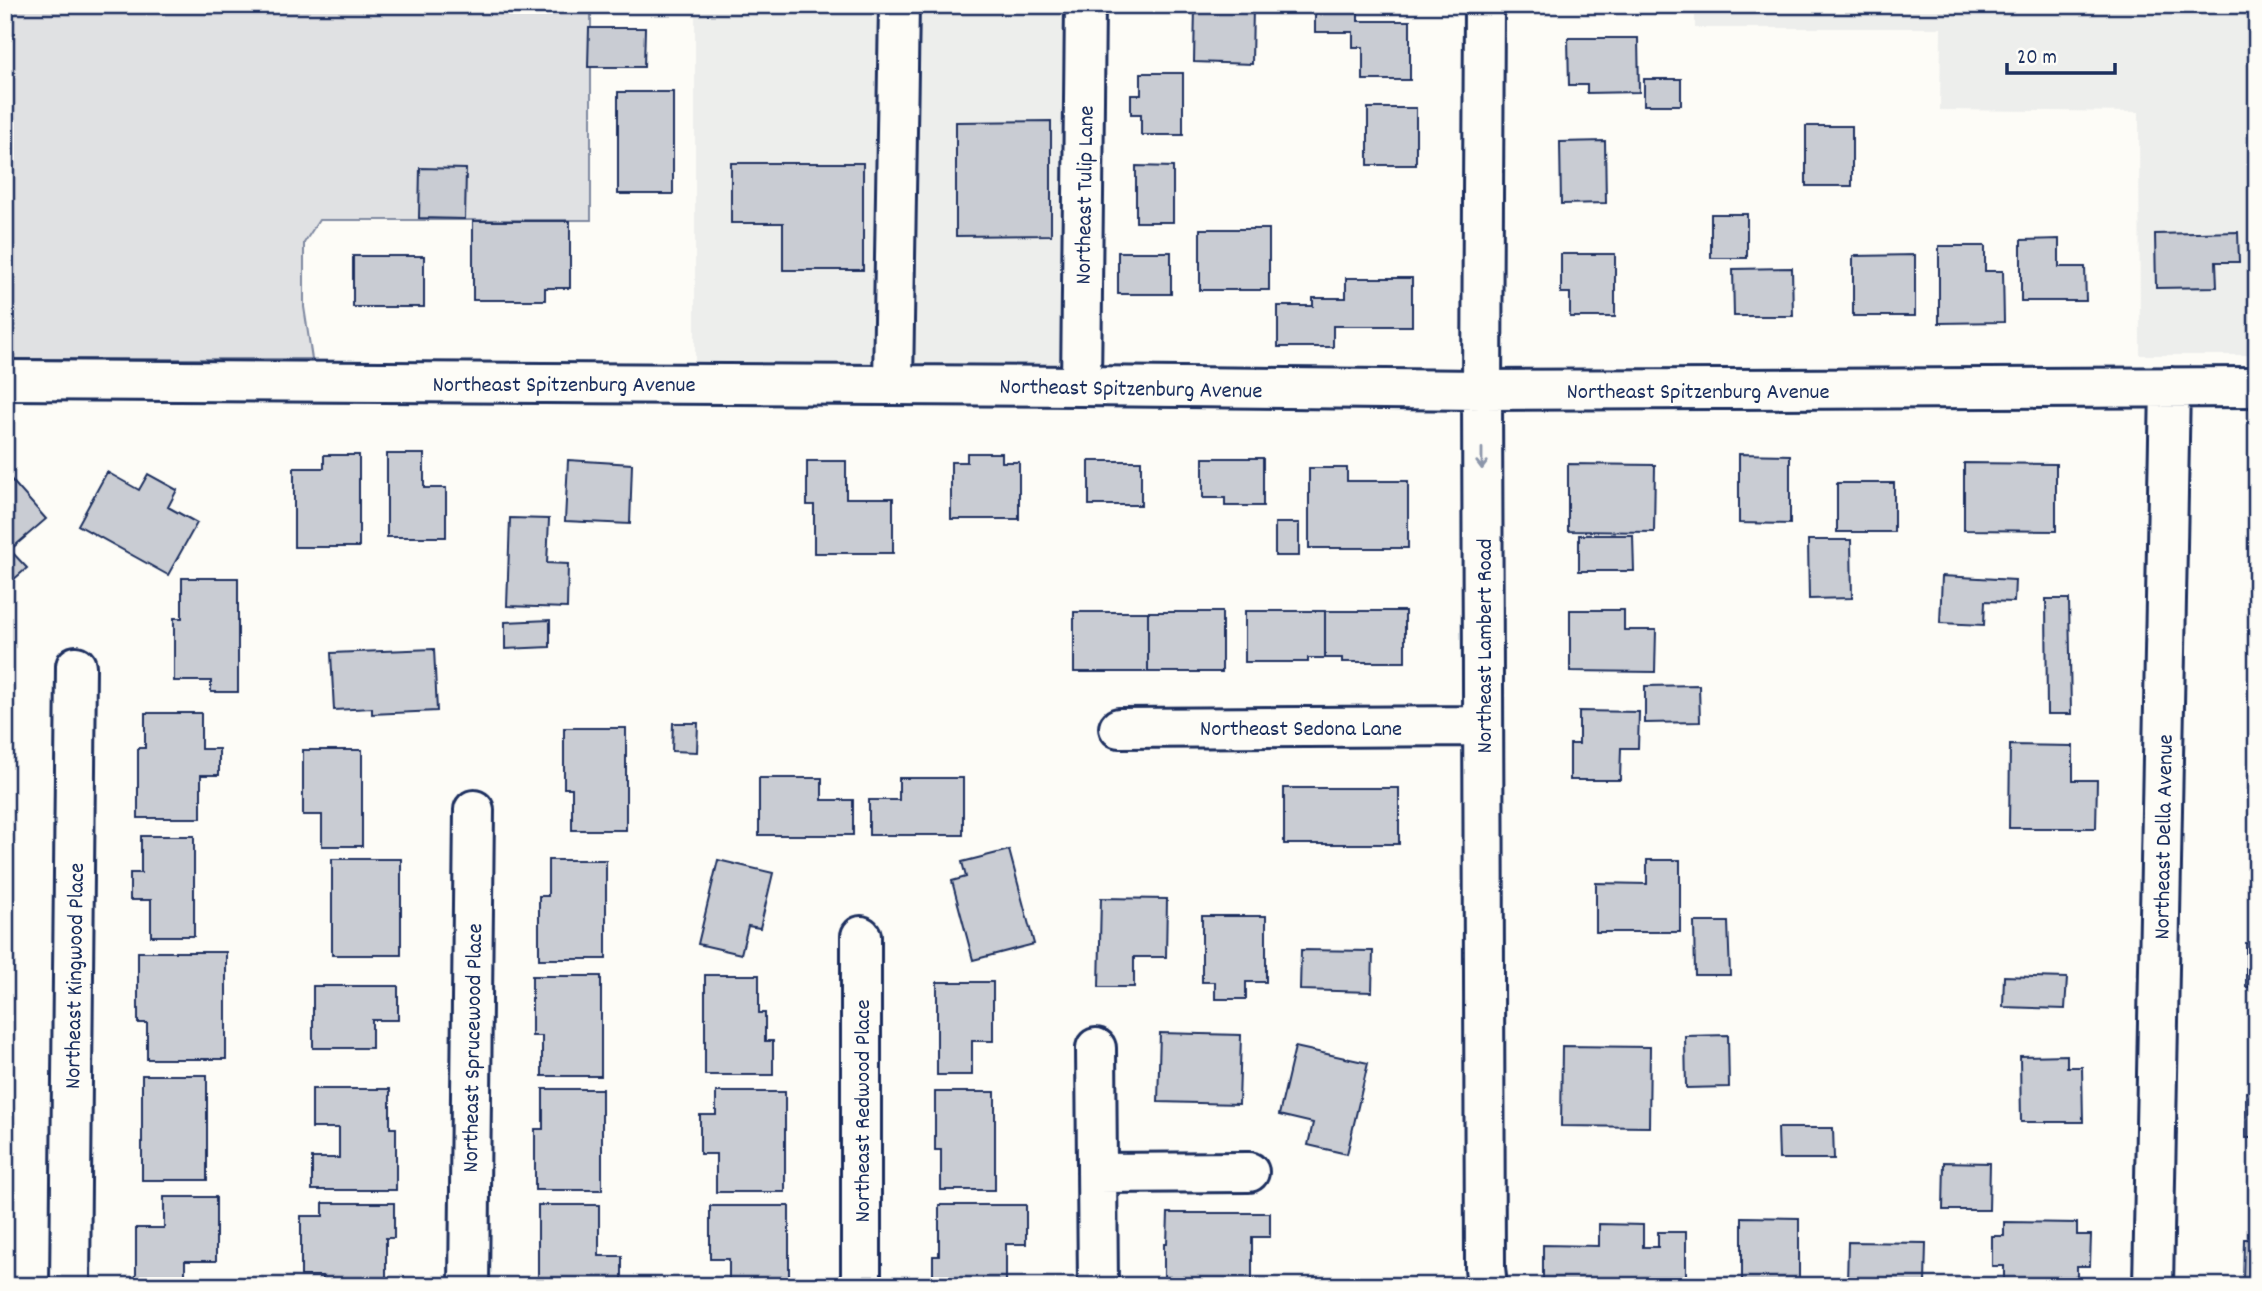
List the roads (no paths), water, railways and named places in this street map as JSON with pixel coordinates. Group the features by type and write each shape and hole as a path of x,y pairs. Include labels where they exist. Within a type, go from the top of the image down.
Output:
{"street":[{"path":"893,384 898,5"},
{"name":"Northeast Tulip Lane","path":"1081,386 1085,5"},
{"name":"Northeast Lambert Road","path":"1485,5 1482,390 1487,1286"},
{"name":"Northeast Spitzenburg Avenue","path":"5,380 1482,390 2257,387"},
{"name":"Northeast Della Avenue","path":"2153,1286 2170,387"},
{"name":"Northeast Kingwood Place","path":"70,1286 76,666"},
{"name":"Northeast Sedona Lane","path":"1119,728 1483,726"},
{"name":"Northeast Sprucewood Place","path":"469,1286 474,810"},
{"name":"Northeast Redwood Place","path":"861,936 861,1286"},
{"path":"1096,1048 1098,1286"},
{"path":"1097,1173 1249,1172"}]}
